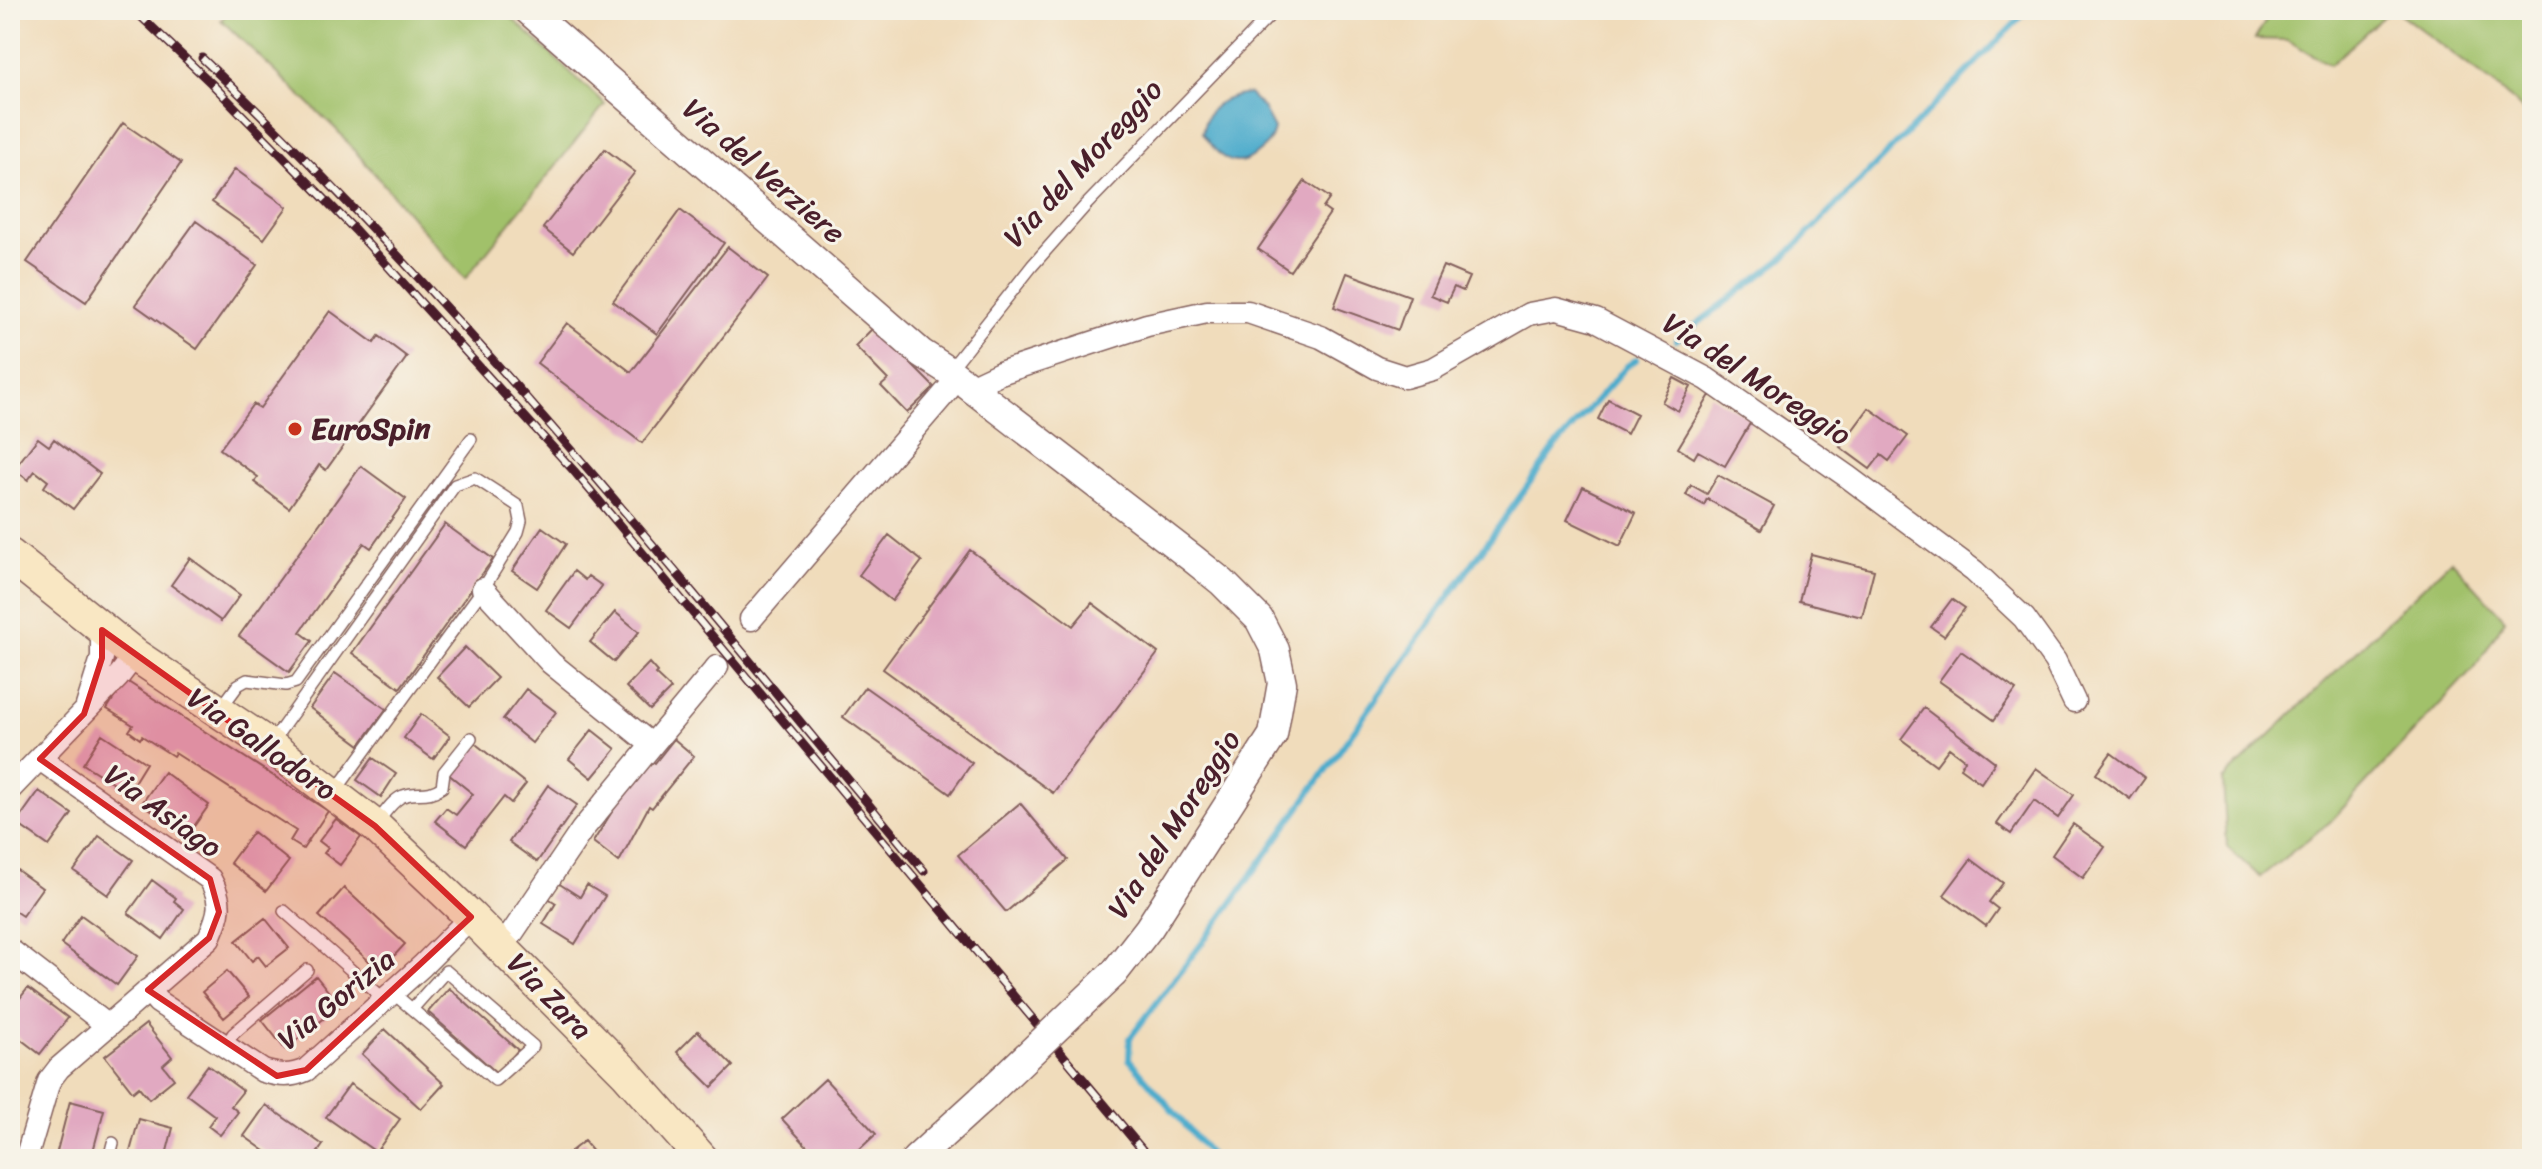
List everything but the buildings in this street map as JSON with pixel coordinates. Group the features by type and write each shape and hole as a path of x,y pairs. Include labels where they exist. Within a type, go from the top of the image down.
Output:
{"main road":[{"name":"Via Gallodoro","path":"10,555 135,655 269,745 375,826 502,948"},
{"name":"Via Zara","path":"502,948 626,1073 702,1159"}],"street":[{"name":"Via del Verziere","path":"528,10 921,353 959,379"},
{"name":"Via del Moreggio","path":"751,619 959,379 1000,373 1147,325 1207,312 1248,312 1321,337 1377,368 1405,377 1433,369 1529,314 1556,309 1596,320 1707,379 1848,477 1974,571 2024,618 2055,661 2074,701"},
{"name":"Via del Moreggio","path":"916,1159 1114,973 1149,928 1273,735 1282,683 1275,650 1259,619 1222,582 959,379"},
{"path":"483,589 551,663 652,745"},
{"path":"84,714 102,658 102,630"},
{"path":"10,789 84,714 135,655"},
{"name":"Via Zara","path":"502,948 582,830 717,667"},
{"name":"Via Asiago","path":"26,1159 49,1081 59,1068 209,938 219,912 218,893 210,879 40,759"},
{"name":"Via Gorizia","path":"148,990 158,1002 263,1071 277,1076 293,1076 306,1070 389,996 471,917"},
{"path":"10,950 107,1025"}],"lane":[{"name":"Via del Moreggio","path":"959,379 1032,266 1086,205 1275,10"},
{"path":"219,712 238,685 247,680 286,685 296,682 471,439"},
{"path":"269,745 455,485 475,478 518,506 521,521 518,532 483,589 334,794"},
{"path":"375,826 394,802 405,795 431,794 442,787 444,772 471,738"},
{"path":"284,911 389,996 412,1009 495,1080 533,1046 446,971 412,1009"},
{"path":"225,1046 233,1034 307,970"},
{"path":"109,1159 113,1143"}],"highlighted area":[{"path":"102,630 375,826 471,917 306,1070 277,1076 148,990 209,938 219,912 210,879 40,759 84,714 102,658"}],"green space":[{"path":"230,10 503,10 605,104 465,279 337,130 221,20"},
{"path":"2272,10 2390,10 2330,65 2287,40 2255,39"},
{"path":"2395,10 2532,10 2532,120 2500,89"},
{"path":"2451,560 2505,619 2479,662 2330,822 2260,877 2227,847 2223,780"}],"water":[{"path":"1249,94 1263,108 1274,129 1268,143 1256,154 1247,160 1232,161 1219,154 1207,140 1202,133 1204,123 1212,109 1224,100"}],"waterway":[{"path":"1676,340 1787,255 2028,10"},
{"path":"1214,1159 1129,1059 1130,1038 1221,918 1555,447 1627,366 1637,359"}],"railway":[{"path":"134,10 211,83 355,230 574,471 1150,1159"},
{"path":"202,58 394,251 485,351 663,557 924,871"}],"place":[{"name":"EuroSpin","path":"295,429"}]}
